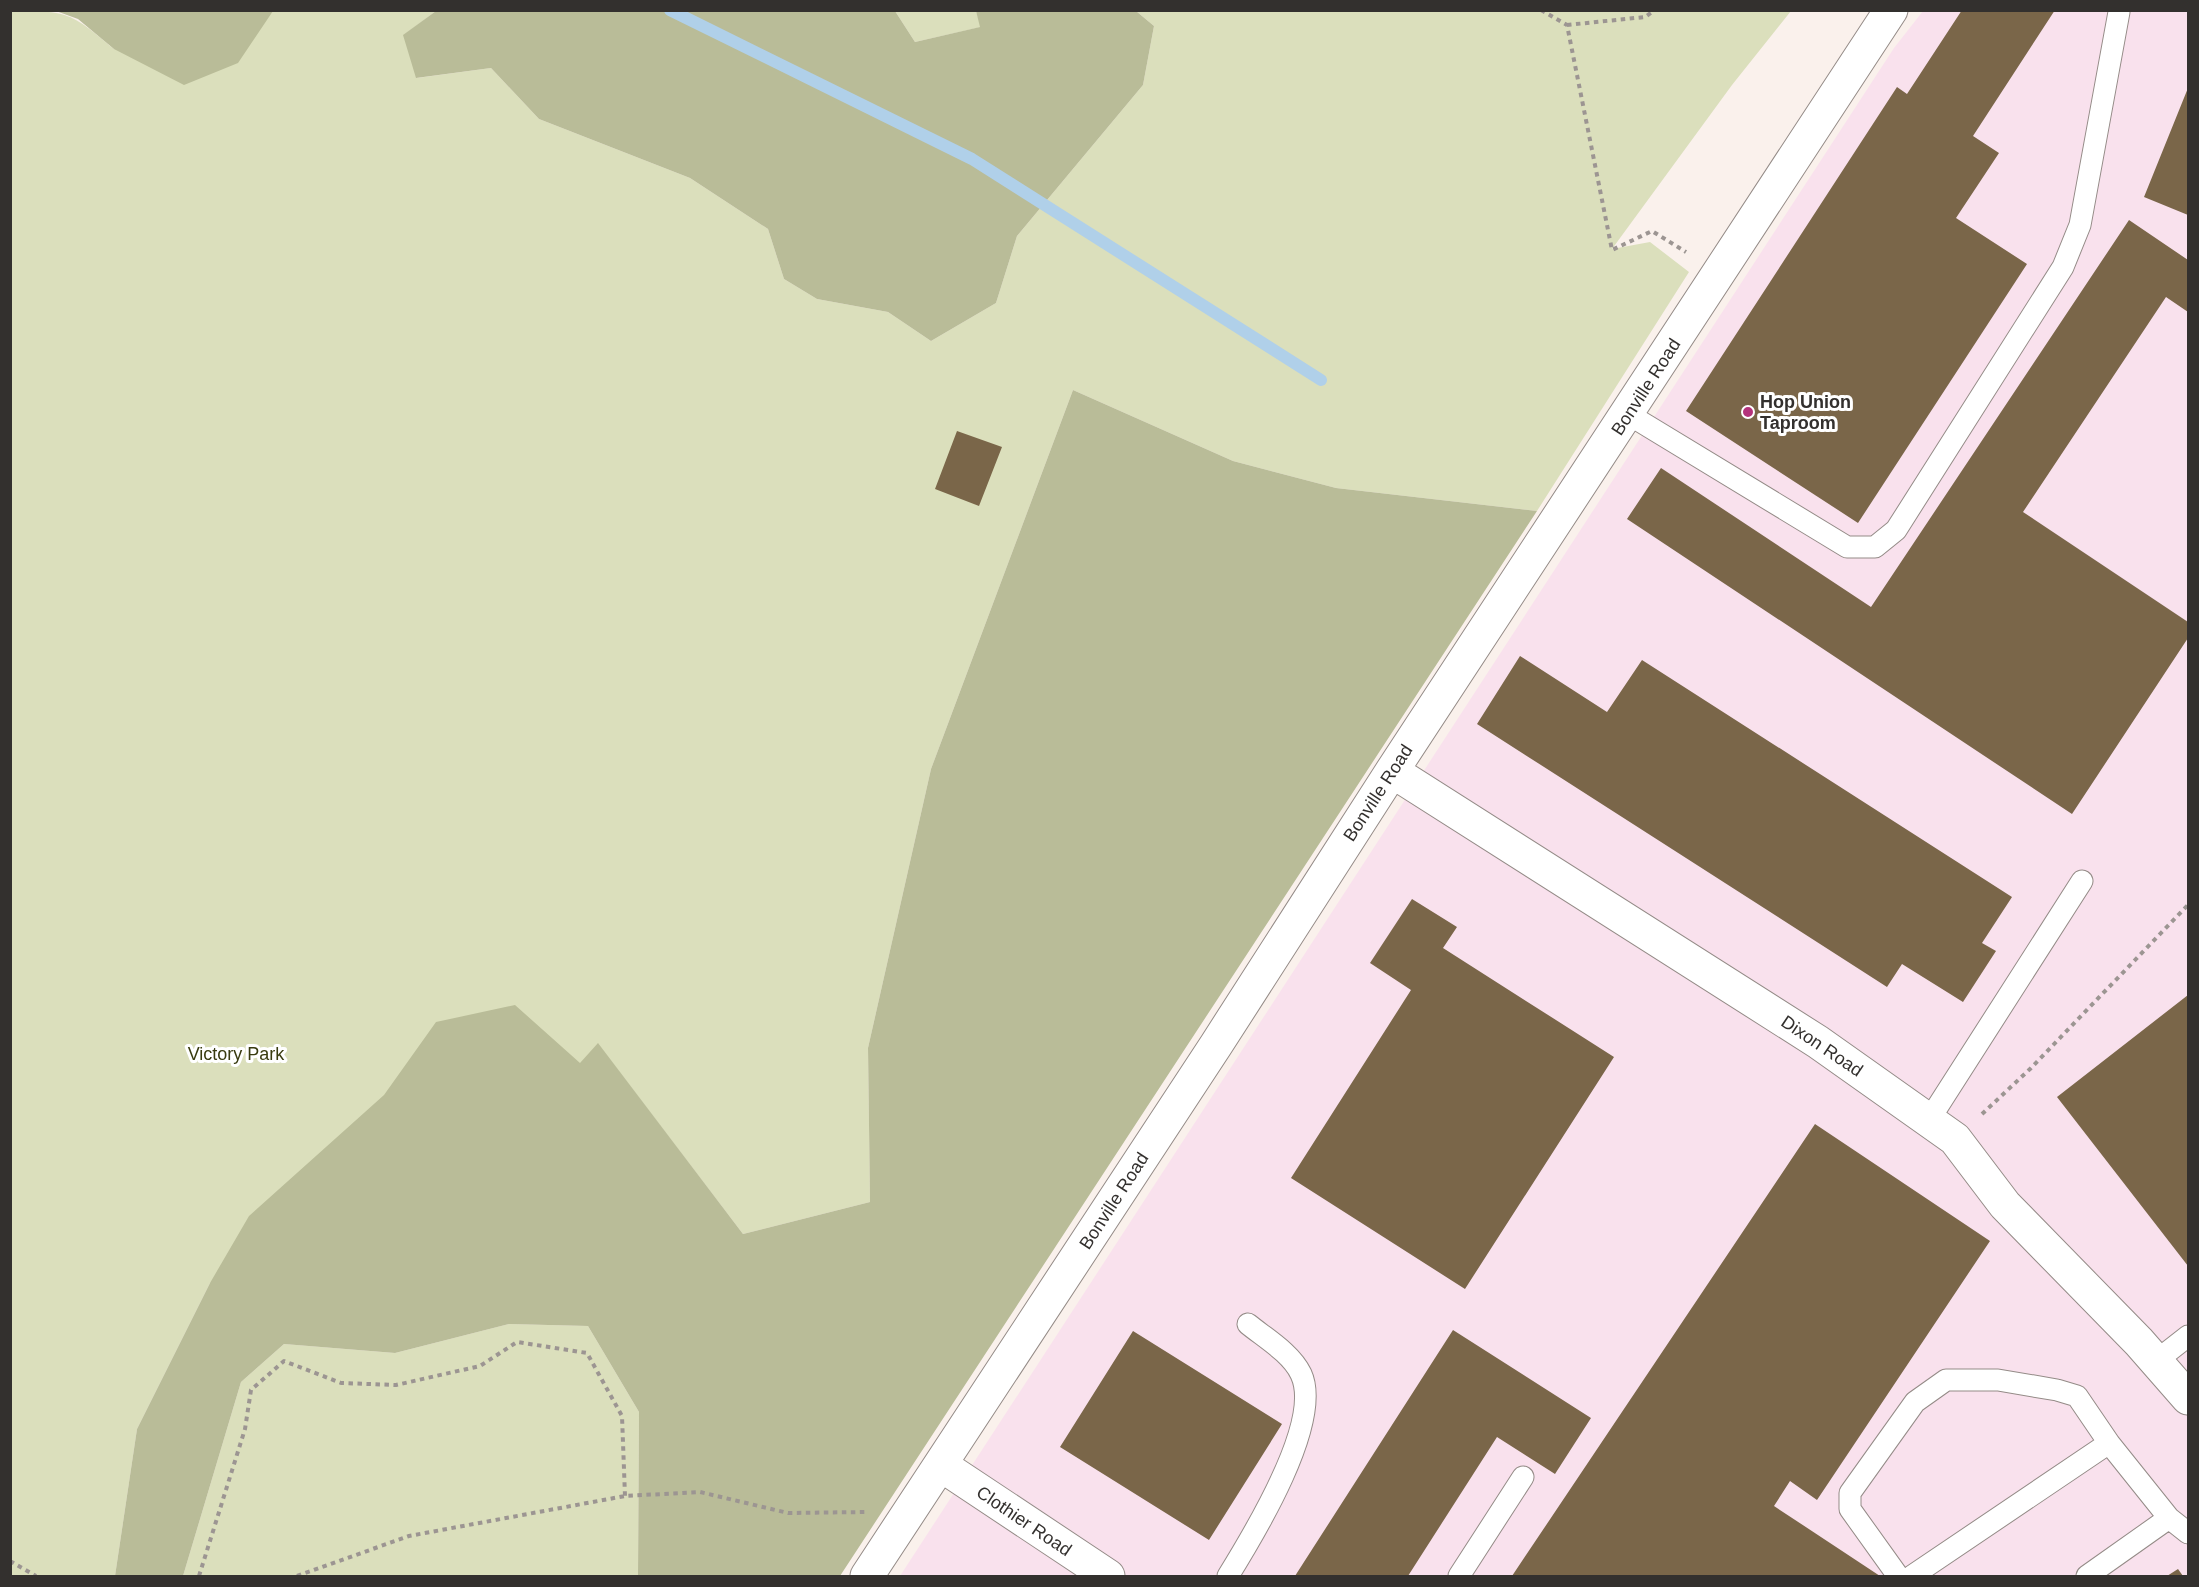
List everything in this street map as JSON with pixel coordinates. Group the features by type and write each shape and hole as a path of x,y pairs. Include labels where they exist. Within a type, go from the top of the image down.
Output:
{"street":[{"name":"Bonville Road","path":"867,1576 1891,10"},
{"name":"Dixon Road","path":"1392,771 1818,1042 1955,1140 2005,1204 2156,1361 2188,1398"},
{"name":"Clothier Road","path":"941,1466 1108,1576"}],"lane":[{"path":"1628,414 1847,547 1875,547 1896,530 2063,267 2080,225 2119,12"},
{"path":"1929,1120 2082,881"},
{"path":"1228,1576 1256,1531 1299,1437 1307,1390 1293,1361 1248,1324"},
{"path":"2156,1361 2188,1336"},
{"path":"1898,1576 1850,1509 1850,1493 1915,1402 1946,1380 1998,1380 2057,1390 2077,1396 2109,1443 2169,1518 2188,1533"},
{"path":"1912,1576 2109,1443"},
{"path":"1459,1576 1523,1477"},
{"path":"2087,1576 2169,1518"}],"path":[{"path":"1541,10 1567,25 1645,17 1656,10"},
{"path":"1567,25 1612,250 1652,231 1720,273"},
{"path":"1955,1140 2030,1069 2188,905"},
{"path":"199,1576 245,1429 251,1390 284,1361 341,1383 396,1385 480,1366 517,1342 587,1353 622,1416 625,1496"},
{"path":"297,1576 409,1536 625,1496 700,1492 789,1513 875,1512 901,1526"},
{"path":"10,1561 36,1576"}],"shaded area":[{"path":"1923,11 2188,11 2188,1576 900,1576 1894,48"}],"green space":[{"name":"Victory Park","path":"11,11 57,13 68,16 88,27 114,49 269,14 273,11 436,11 404,35 417,78 491,68 539,119 690,178 768,229 784,279 817,299 888,312 931,341 996,303 1017,236 1143,85 1154,26 1136,11 1791,11 1732,85 1612,249 1650,242 1689,272 1537,511 1336,488 1233,461 1073,390 931,769 868,1048 870,1202 743,1234 598,1044 581,1064 210,1283 137,1429 115,1576 11,1576"},
{"path":"56,11 273,11 238,63 184,85 114,49 78,19"},
{"path":"436,11 895,11 915,42 980,27 976,11 1136,11 1154,26 1143,85 1017,236 996,303 931,341 888,312 817,299 784,279 768,229 690,178 539,119 491,68 416,78 403,35"},
{"path":"895,11 976,11 981,27 915,42"},
{"path":"1073,390 1233,461 1336,488 1537,511 840,1576 638,1576 639,1412 588,1326 509,1324 395,1353 284,1344 241,1382 183,1576 115,1576 137,1429 210,1283 249,1216 384,1095 436,1022 515,1005 580,1063 598,1043 743,1234 870,1202 868,1048 931,769"},
{"path":"509,1324 588,1326 639,1412 638,1576 183,1576 241,1382 284,1344 395,1353"}],"building":[{"path":"1962,10 2055,10 1973,136 1999,153 1956,218 2027,264 1858,523 1686,411 1897,87 1907,94"},
{"path":"2188,88 2188,215 2144,197"},
{"path":"2129,220 2188,260 2188,312 2166,297 2023,512 2188,622 2188,638 2072,814 1627,519 1661,468 1871,607"},
{"path":"957,431 1002,447 979,506 935,489"},
{"path":"1520,656 1607,712 1642,660 2012,897 1982,943 1996,951 1963,1002 1902,964 1887,987 1477,724"},
{"path":"1412,899 1457,927 1443,948 1614,1057 1465,1289 1291,1178 1411,990 1370,963"},
{"path":"2188,995 2188,1266 2057,1097"},
{"path":"1815,1124 1990,1241 1817,1500 1790,1481 1774,1506 1880,1576 1512,1576"},
{"path":"1453,1330 1591,1418 1555,1474 1497,1437 1408,1576 1295,1576"},
{"path":"1133,1331 1282,1424 1209,1540 1060,1447"},
{"path":"2178,1569 2183,1576 2167,1576"}],"waterway":[{"path":"670,10 972,159 1321,380"}],"place":[{"name":"Hop Union Taproom","path":"1748,412"}]}
